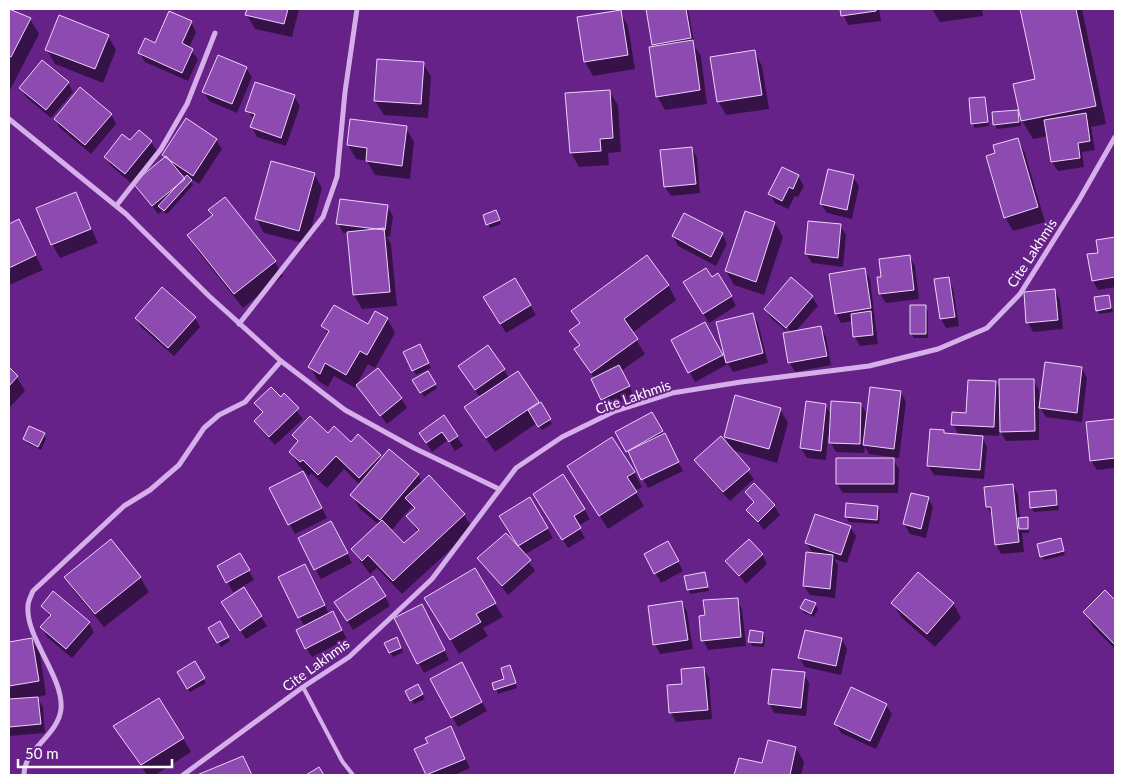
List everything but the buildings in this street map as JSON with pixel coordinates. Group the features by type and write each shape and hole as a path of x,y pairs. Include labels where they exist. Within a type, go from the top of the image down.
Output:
{"street":[{"path":"239,324 323,217 337,177 345,92 357,9"},
{"path":"116,206 161,149 187,104 215,33"},
{"path":"9,119 116,206 280,361 344,410 414,448 499,489"},
{"name":"Cite Lakhmis","path":"183,775 304,687 349,657 432,579 516,468 562,436 615,412 682,392 740,382 869,366 938,349 987,328 1020,294 1079,200 1115,137"},
{"path":"24,775 27,761 53,730 61,709 58,690 31,625 28,606 33,591 124,506 150,490 179,465 204,428 219,415 245,402 280,361"}],"lane":[{"path":"304,687 342,762 354,775"}]}
